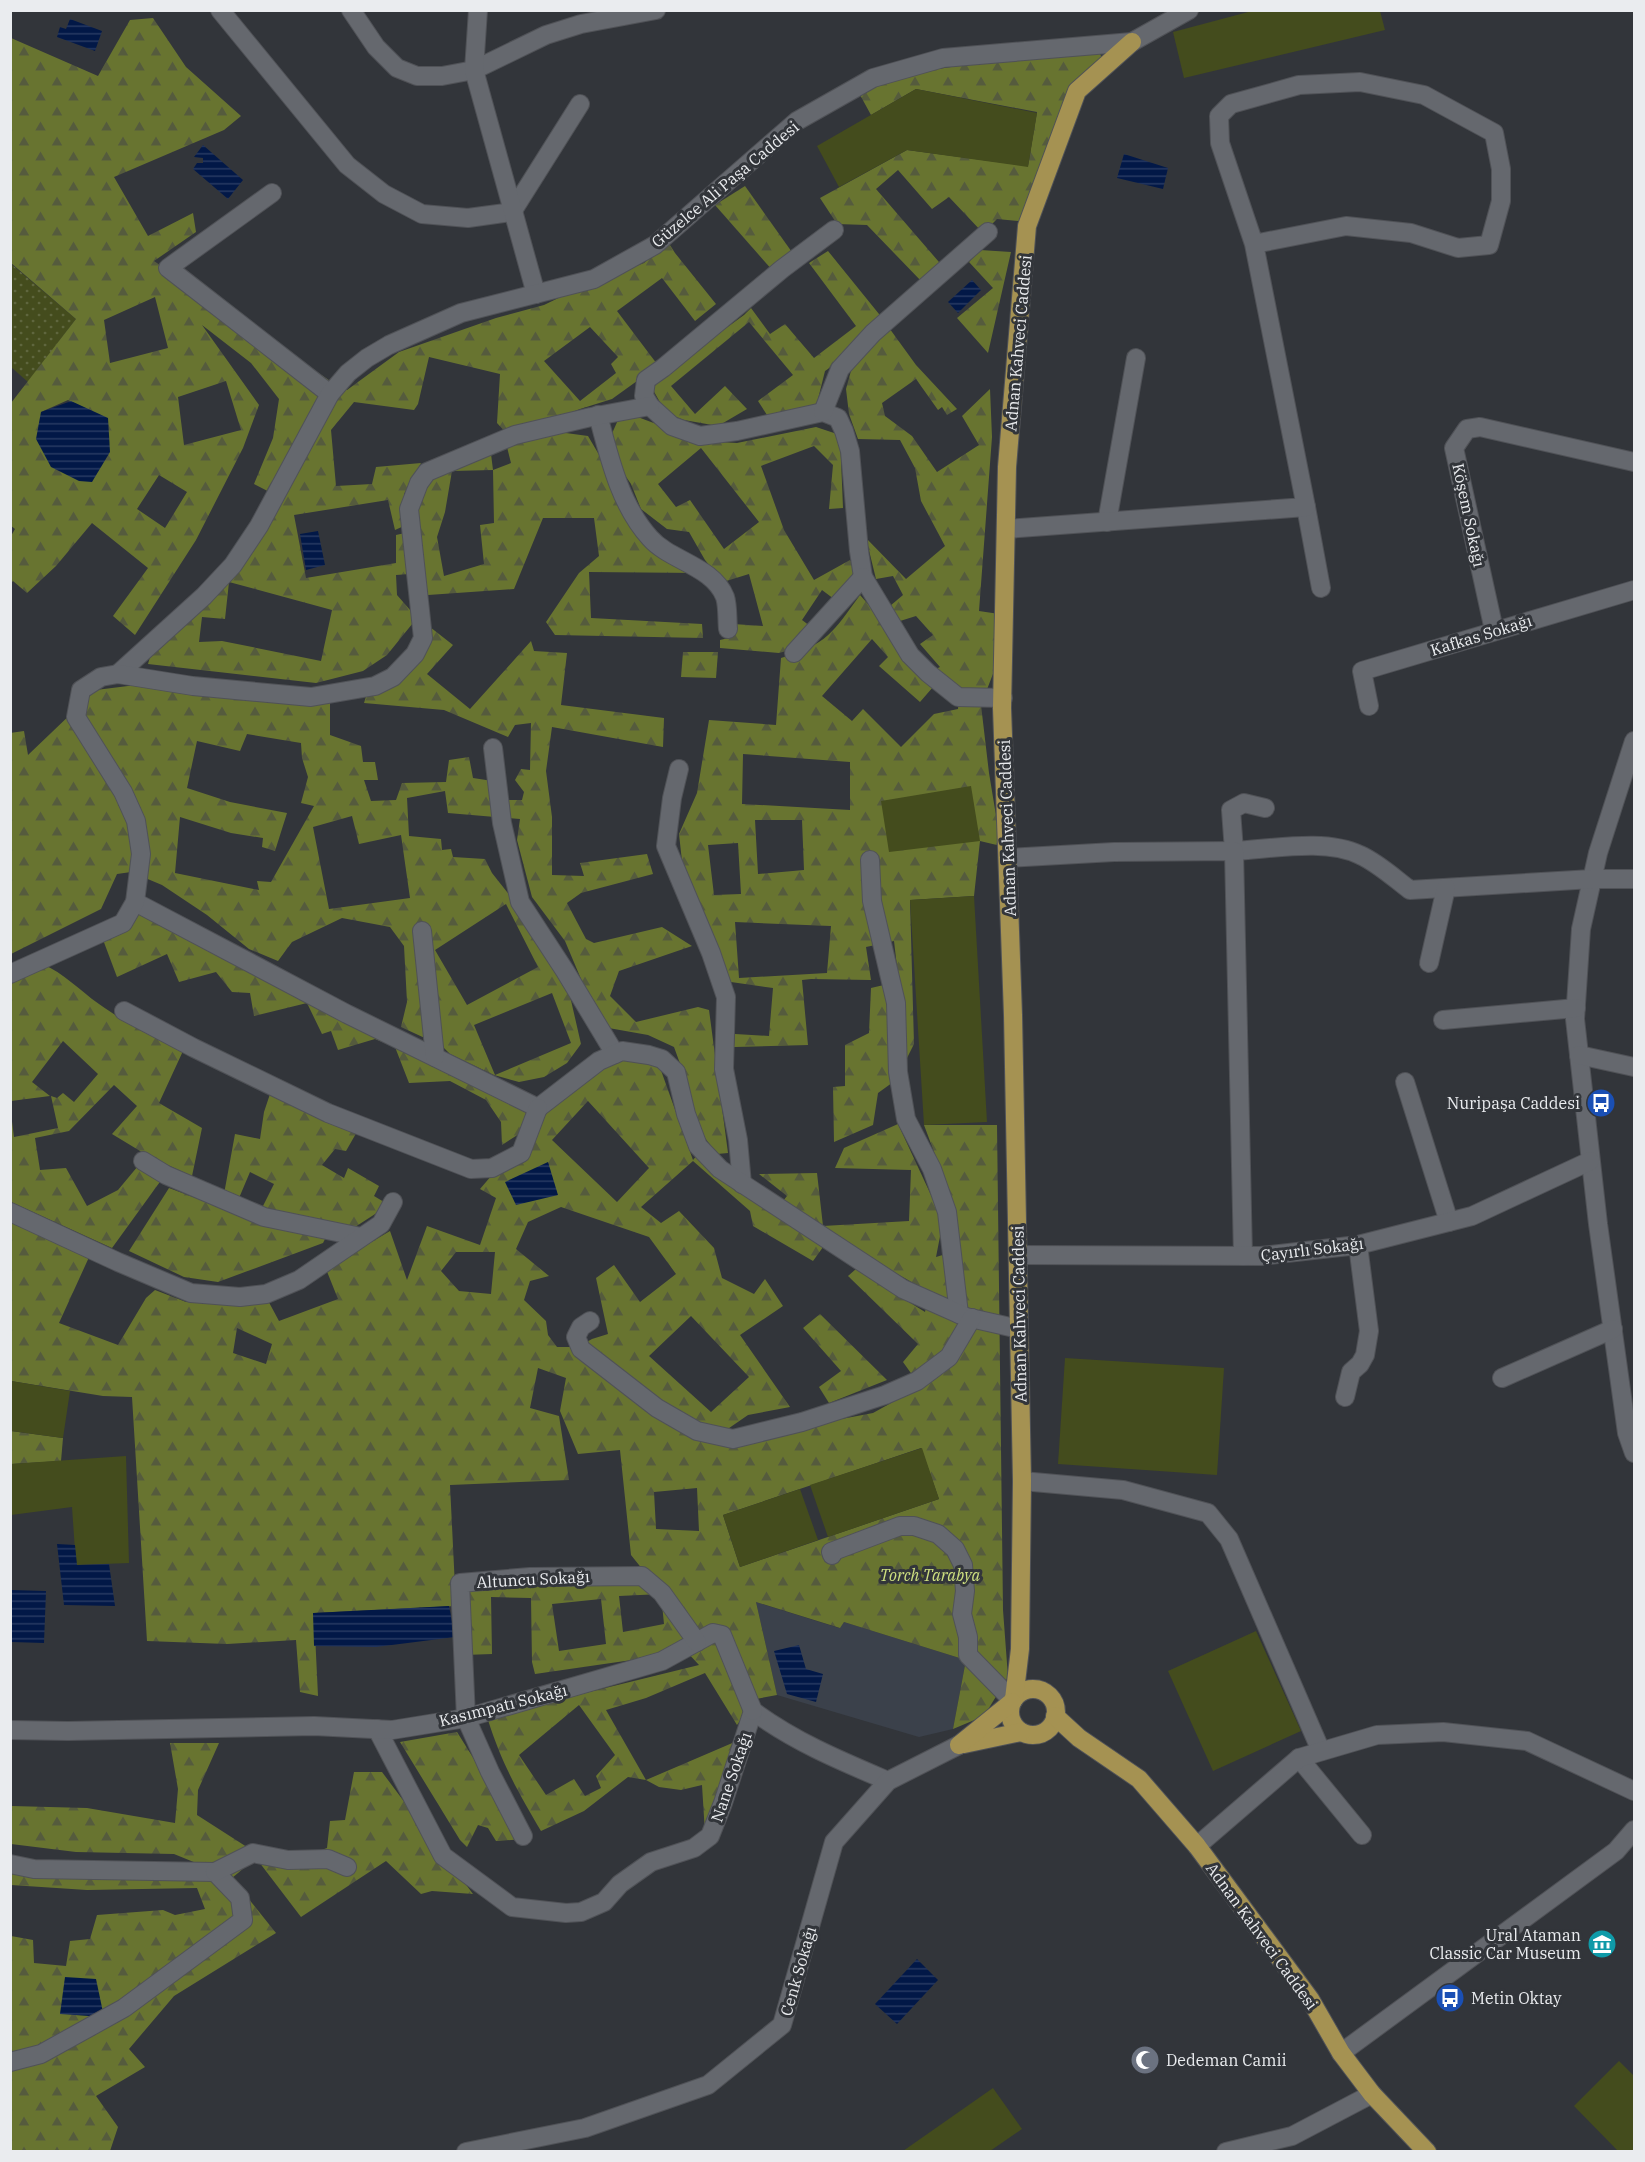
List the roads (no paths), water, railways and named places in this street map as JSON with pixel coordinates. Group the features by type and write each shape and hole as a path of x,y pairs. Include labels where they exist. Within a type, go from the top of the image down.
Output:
{"main road":[{"name":"Adnan Kahveci Caddesi","path":"1013,1701 1020,1649 1022,1481 1013,1015 1003,698 1007,467 1028,226 1077,91 1132,42"},
{"path":"1020,1649 1036,1689"},
{"path":"1027,1689 1036,1689 1048,1694 1055,1706 1051,1723 1037,1735 1021,1732 959,1746 1013,1701 1020,1692 1027,1689"},
{"path":"1013,1701 1010,1712 1011,1720 1021,1732"},
{"name":"Adnan Kahveci Caddesi","path":"1051,1723 1079,1738 1139,1779 1197,1846 1310,1999 1341,2053 1372,2094 1427,2151"}],"street":[{"path":"220,10 347,165 384,194 422,214 468,218 512,212"},
{"path":"351,10 376,47 397,68 417,76 442,76 474,70 546,35 581,24 656,10"},
{"path":"478,10 474,70 536,294"},
{"name":"Güzelce Ali Paşa Caddesi","path":"117,674 204,596 233,565 259,526 330,394 348,373 389,345 461,313 594,279 655,245 797,121 873,78 943,58 1132,42 1189,10"},
{"path":"1254,244 1347,226 1411,233 1458,248 1489,245 1501,201 1501,169 1494,133 1424,95 1360,82 1299,85 1231,104 1220,116 1220,143 1254,244 1321,588"},
{"path":"512,212 580,104"},
{"path":"272,193 168,268 330,394"},
{"path":"834,230 782,268 646,380 644,396 650,406 672,426 700,436 737,431 823,412 837,418 850,451 863,577 910,655 928,673 958,697 1003,698"},
{"path":"823,412 840,369 873,333 988,232"},
{"path":"1107,522 1136,358"},
{"path":"10,974 123,923 135,902 141,854 136,821 123,792 76,717 81,690 101,677 117,674 193,686 311,697 375,686 393,677 415,654 423,638 409,509 419,483 427,472 515,435 650,406"},
{"path":"598,416 611,466 634,517 651,539 713,579 725,597 728,629"},
{"name":"Köşem Sokağı","path":"1494,630 1454,448 1467,429 1480,427 1635,462"},
{"path":"1006,529 1306,507"},
{"path":"794,653 863,577"},
{"name":"Kafkas Sokağı","path":"1369,706 1362,671 1635,590"},
{"path":"1635,741 1598,853 1592,879 1581,929 1576,1008 1590,1161 1612,1329 1627,1433 1635,1453"},
{"path":"493,748 502,823 520,902 615,1054"},
{"path":"679,769 672,798 666,846 711,953 726,997 724,1070 738,1140 742,1184"},
{"path":"1243,1256 1234,850 1231,810 1244,803 1266,808"},
{"path":"1008,858 1114,852 1325,846 1342,848 1370,860 1410,890 1592,879 1635,879"},
{"path":"590,1321 581,1327 576,1337 581,1348 657,1408 697,1431 733,1439 813,1419 885,1395 917,1381 949,1357 966,1316 947,1212 932,1169 906,1119 898,1072 896,1003 872,901 870,860"},
{"path":"1429,963 1446,888"},
{"path":"135,902 347,1014 538,1108"},
{"path":"422,931 435,1057"},
{"path":"1443,1020 1576,1008"},
{"path":"124,1011 328,1113 471,1168 492,1168 521,1153 538,1108 599,1061 622,1051 662,1059 676,1072 686,1114 698,1146 720,1169 903,1289 966,1316 1019,1329"},
{"path":"1579,1055 1635,1066"},
{"path":"1405,1082 1449,1222"},
{"path":"143,1161 166,1175 264,1217 361,1237"},
{"name":"Çayırlı Sokağı","path":"1018,1255 1261,1256 1358,1245 1472,1216 1590,1161"},
{"path":"10,1212 191,1293 240,1297 266,1294 298,1280 381,1224 393,1202"},
{"path":"1346,1397 1351,1372 1360,1365 1365,1355 1369,1331 1358,1245"},
{"path":"1502,1378 1612,1329"},
{"path":"1022,1481 1123,1490 1208,1513 1229,1539 1320,1751"},
{"path":"832,1555 831,1552 900,1526 914,1526 938,1534 955,1549 963,1565 965,1591 962,1614 968,1637 968,1655 1013,1701"},
{"name":"Altuncu Sokağı","path":"523,1836 490,1772 466,1718 460,1583 530,1577 642,1576 662,1593 697,1642"},
{"name":"Kasımpatı Sokağı","path":"10,1730 80,1731 314,1726 392,1730 466,1718 662,1661 713,1633 722,1635 753,1712"},
{"path":"753,1712 809,1747 888,1781"},
{"name":"Nane Sokağı","path":"377,1729 443,1856 512,1907 566,1913 581,1912 604,1902 620,1884 651,1862 694,1848 710,1836 753,1712"},
{"path":"1197,1846 1299,1758 1377,1735 1443,1732 1527,1741 1635,1791"},
{"name":"Cenk Sokağı","path":"466,2151 585,2128 708,2085 782,2025 834,1842 888,1781 959,1746"},
{"path":"1299,1758 1362,1835"},
{"path":"1341,2053 1616,1851 1635,1830"},
{"path":"10,1864 34,1869 215,1872 253,1853 288,1860 328,1859 347,1867"},
{"path":"10,2062 41,2054 124,2008 243,1920 240,1898 215,1872"},
{"path":"1226,2151 1292,2136 1372,2094"}],"water":[{"path":"70,19 102,31 95,51 57,37 60,27 66,29"},
{"path":"203,145 243,180 228,199 193,169 197,163 203,163 203,158 194,157"},
{"path":"1124,154 1168,168 1163,189 1117,178"},
{"path":"972,280 981,290 958,313 948,302"},
{"path":"71,401 108,418 110,452 92,482 79,481 51,467 36,439 41,412"},
{"path":"318,531 325,565 306,570 300,534"},
{"path":"548,1162 558,1195 516,1205 505,1182"},
{"path":"57,1544 75,1545 77,1565 109,1564 115,1606 64,1605"},
{"path":"11,1590 46,1591 44,1643 11,1642"},
{"path":"449,1606 455,1637 376,1647 314,1646 313,1613"},
{"path":"799,1645 806,1669 823,1674 816,1702 787,1694 774,1651"},
{"path":"917,1959 938,1980 897,2024 875,2004"},
{"path":"65,1977 96,1979 104,2017 60,2014"}],"place":[{"name":"Nuripaşa Caddesi","path":"1601,1103"},
{"name":"Ural Ataman Classic Car Museum","path":"1602,1944"},
{"name":"Metin Oktay","path":"1450,1998"},
{"name":"Dedeman Camii","path":"1145,2060"}],"park label":[{"name":"Torch Tarabya","path":"930,1575"}]}
